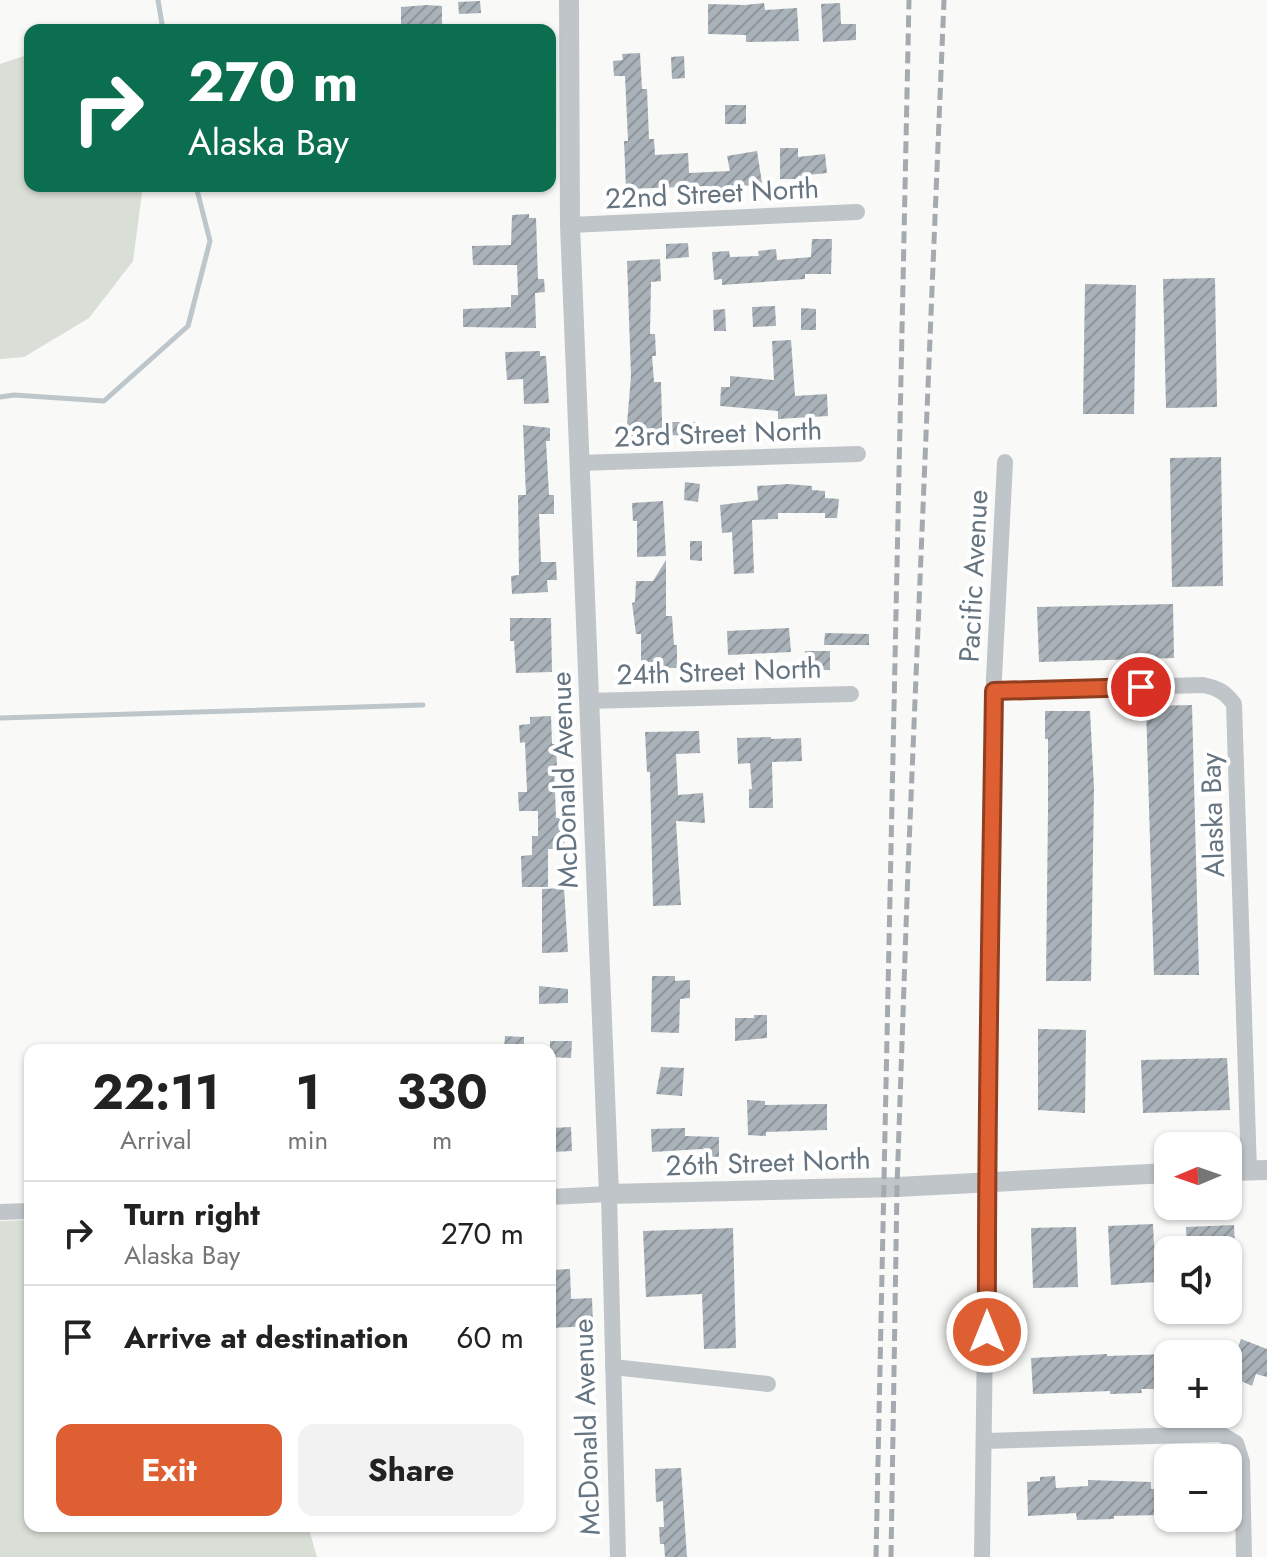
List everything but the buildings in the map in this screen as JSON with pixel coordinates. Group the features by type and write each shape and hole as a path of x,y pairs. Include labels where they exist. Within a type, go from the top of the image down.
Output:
{"street":[{"name":"McDonald Avenue","path":"569,0 570,225 609,1194 618,1557"},
{"name":"22nd Street North","path":"570,225 857,212"},
{"name":"23rd Street North","path":"579,463 858,454"},
{"name":"Pacific Avenue","path":"982,1557 994,691 1005,462"},
{"name":"Alaska Bay","path":"994,691 1203,685 1227,694 1234,704 1248,1171"},
{"name":"24th Street North","path":"588,701 851,694"},
{"name":"26th Street North","path":"556,1197 897,1187 1154,1174"},
{"path":"0,1212 24,1211"},
{"path":"613,1367 768,1384"},
{"path":"985,1441 1221,1434 1236,1443 1242,1462 1244,1557"}],"shaded area":[{"path":"24,56 24,192 142,192 133,261 89,318 24,357 0,359 0,64"},
{"path":"24,1220 24,1532 310,1532 317,1557 0,1557 0,1221"}],"waterway":[{"path":"158,0 162,24"},
{"path":"0,397 14,395 104,401 188,326 210,241 198,192"},
{"path":"0,718 423,705"}],"railway":[{"path":"876,1557 909,0"},
{"path":"891,1557 897,1187 944,0"}],"route":[{"path":"987,1332 986,1181 991,1038 994,691 1141,687"}]}
